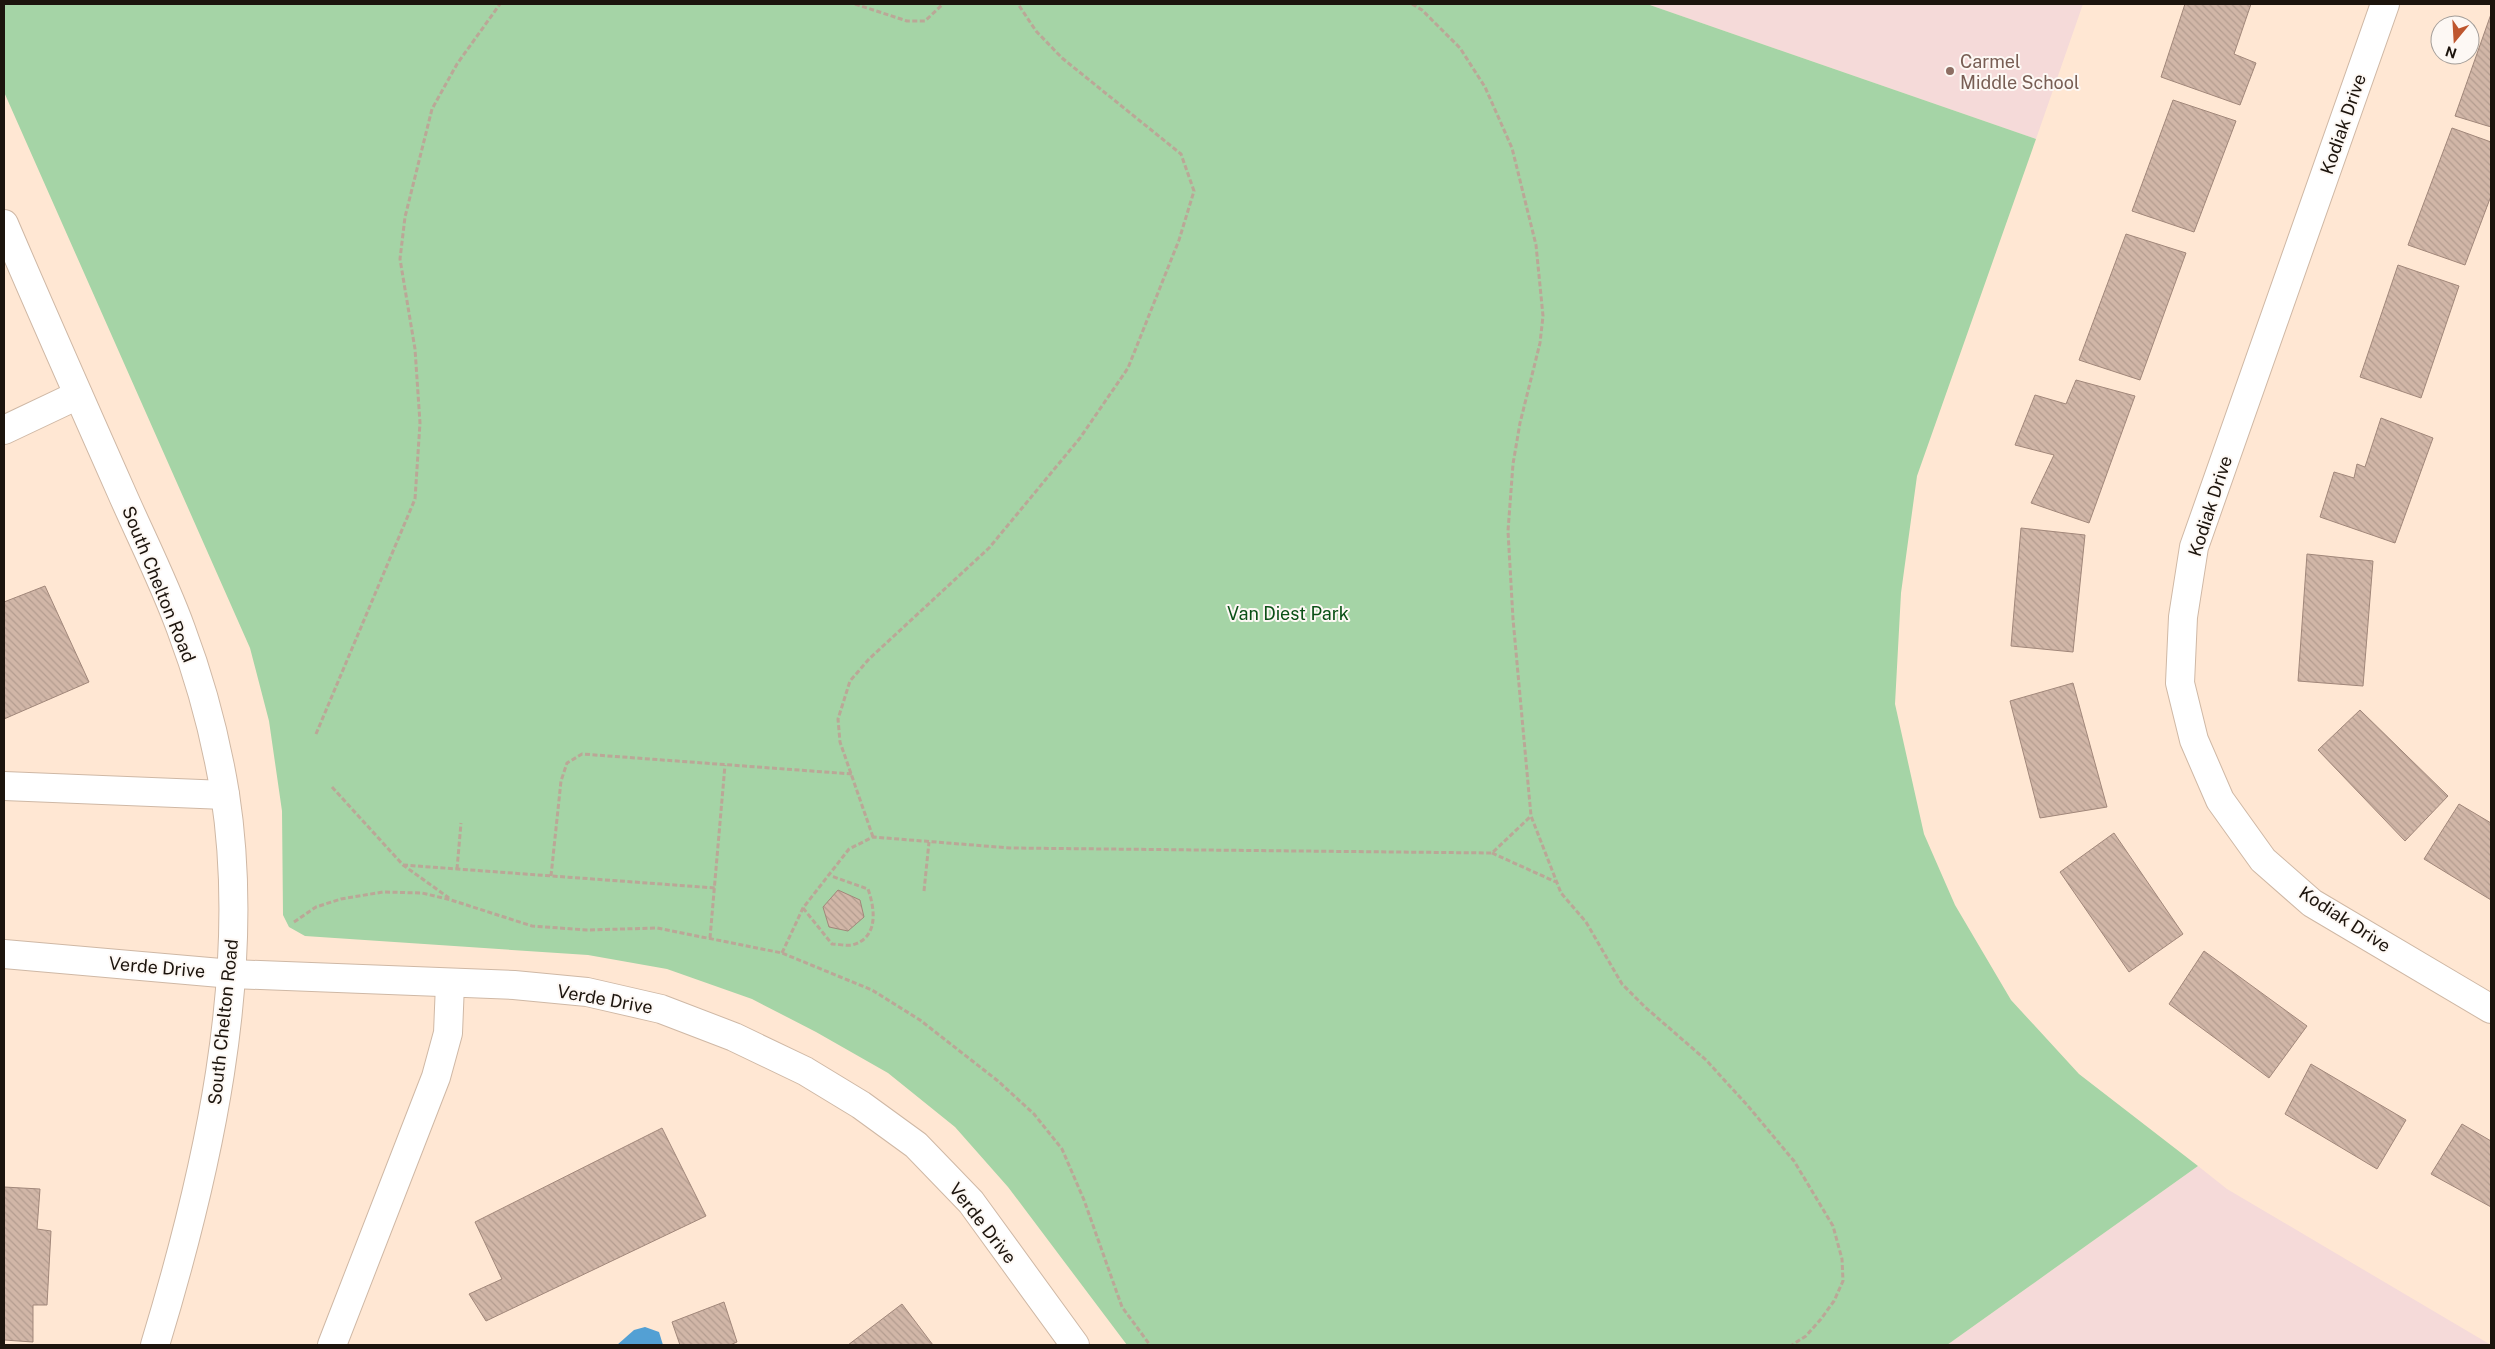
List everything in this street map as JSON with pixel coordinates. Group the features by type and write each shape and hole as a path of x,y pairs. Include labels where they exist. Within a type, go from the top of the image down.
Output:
{"street":[{"name":"Kodiak Drive","path":"2385,4 2194,547 2182,617 2180,683 2194,740 2220,800 2263,860 2312,903 2491,1009"},
{"name":"South Chelton Road","path":"4,224 181,629 207,714 225,795 233,884 232,974 216,1102 194,1204 155,1345"},
{"path":"4,430 78,395"},
{"path":"4,786 225,795"},
{"name":"Verde Drive","path":"4,954 232,974 514,985 587,992 661,1009 734,1037 805,1071 860,1105 916,1145 971,1202 1075,1345"},
{"path":"332,1345 436,1076 448,1033 450,984"}],"path":[{"path":"316,734 415,499 420,424 416,368 400,259 405,216 432,110 456,64 500,4"},
{"path":"855,4 907,21 925,21 943,4"},
{"path":"873,837 840,742 838,719 850,682 869,659 989,548 1080,438 1128,368 1179,240 1194,190 1181,154 1062,58 1036,31 1018,4"},
{"path":"1412,4 1422,10 1460,48 1485,87 1512,148 1536,245 1544,316 1540,343 1520,423 1513,464 1508,531 1513,619 1531,816 1561,893 1586,922 1622,984 1706,1060 1748,1106 1794,1160 1832,1226 1842,1260 1843,1281 1834,1301 1821,1319 1806,1336 1792,1345"},
{"path":"551,876 561,781 566,763 582,754 852,774"},
{"path":"710,938 725,764"},
{"path":"332,787 402,865 451,900"},
{"path":"1492,853 1531,816"},
{"path":"457,869 461,823"},
{"path":"782,953 803,908 831,876 849,849 873,837 1010,848 1492,853 1557,882"},
{"path":"924,891 929,842"},
{"path":"402,865 715,888"},
{"path":"803,908 832,944 852,945 868,936 874,922 874,906 868,889 831,876"}],"shaded area":[{"name":"Carmel Middle School","path":"1647,4 2083,4 2036,139"},
{"path":"2198,1166 2227,1189 2491,1345 1947,1345"}],"green space":[{"name":"Van Diest Park","path":"4,4 1647,4 2036,139 1917,476 1901,593 1895,704 1924,834 1955,905 2011,1000 2079,1074 2198,1166 1947,1345 1127,1345 1008,1187 955,1127 888,1073 816,1032 752,999 667,969 588,955 305,936 289,927 283,915 282,811 269,721 250,648 4,92"}],"water":[{"path":"645,1327 659,1332 663,1345 617,1345 634,1330"}],"building":[{"path":"2185,4 2251,4 2234,54 2256,63 2240,105 2161,77"},
{"path":"2491,14 2491,127 2455,116 2473,65 2480,65 2480,45"},
{"path":"2173,100 2236,121 2194,232 2132,211"},
{"path":"2452,128 2491,142 2491,196 2465,265 2408,245"},
{"path":"2126,234 2186,253 2140,380 2079,360"},
{"path":"2398,265 2459,286 2421,398 2360,377"},
{"path":"2076,380 2135,396 2089,523 2031,503 2054,455 2015,445 2035,395 2066,404"},
{"path":"2381,418 2433,438 2395,543 2320,517 2334,472 2354,478 2357,464 2365,467"},
{"path":"2021,528 2085,535 2073,652 2011,646"},
{"path":"2307,554 2373,561 2363,686 2298,681"},
{"path":"45,586 89,682 4,719 4,602"},
{"path":"2073,683 2107,807 2040,818 2010,701"},
{"path":"2360,710 2448,796 2405,841 2318,750"},
{"path":"2459,804 2491,823 2491,900 2424,859"},
{"path":"2114,833 2183,934 2129,972 2060,872"},
{"path":"838,890 860,900 864,917 848,931 829,927 823,907"},
{"path":"2204,951 2307,1026 2269,1078 2169,1004"},
{"path":"2311,1064 2406,1120 2377,1169 2285,1114"},
{"path":"2462,1124 2491,1141 2491,1207 2431,1174"},
{"path":"662,1128 706,1216 486,1321 469,1294 502,1279 475,1222"},
{"path":"4,1187 40,1189 37,1229 51,1231 47,1305 33,1305 33,1342 4,1340"},
{"path":"724,1302 737,1342 730,1345 680,1345 672,1322"},
{"path":"902,1304 933,1345 848,1345"}],"place":[{"name":"Carmel Middle School","path":"1950,71"}]}
